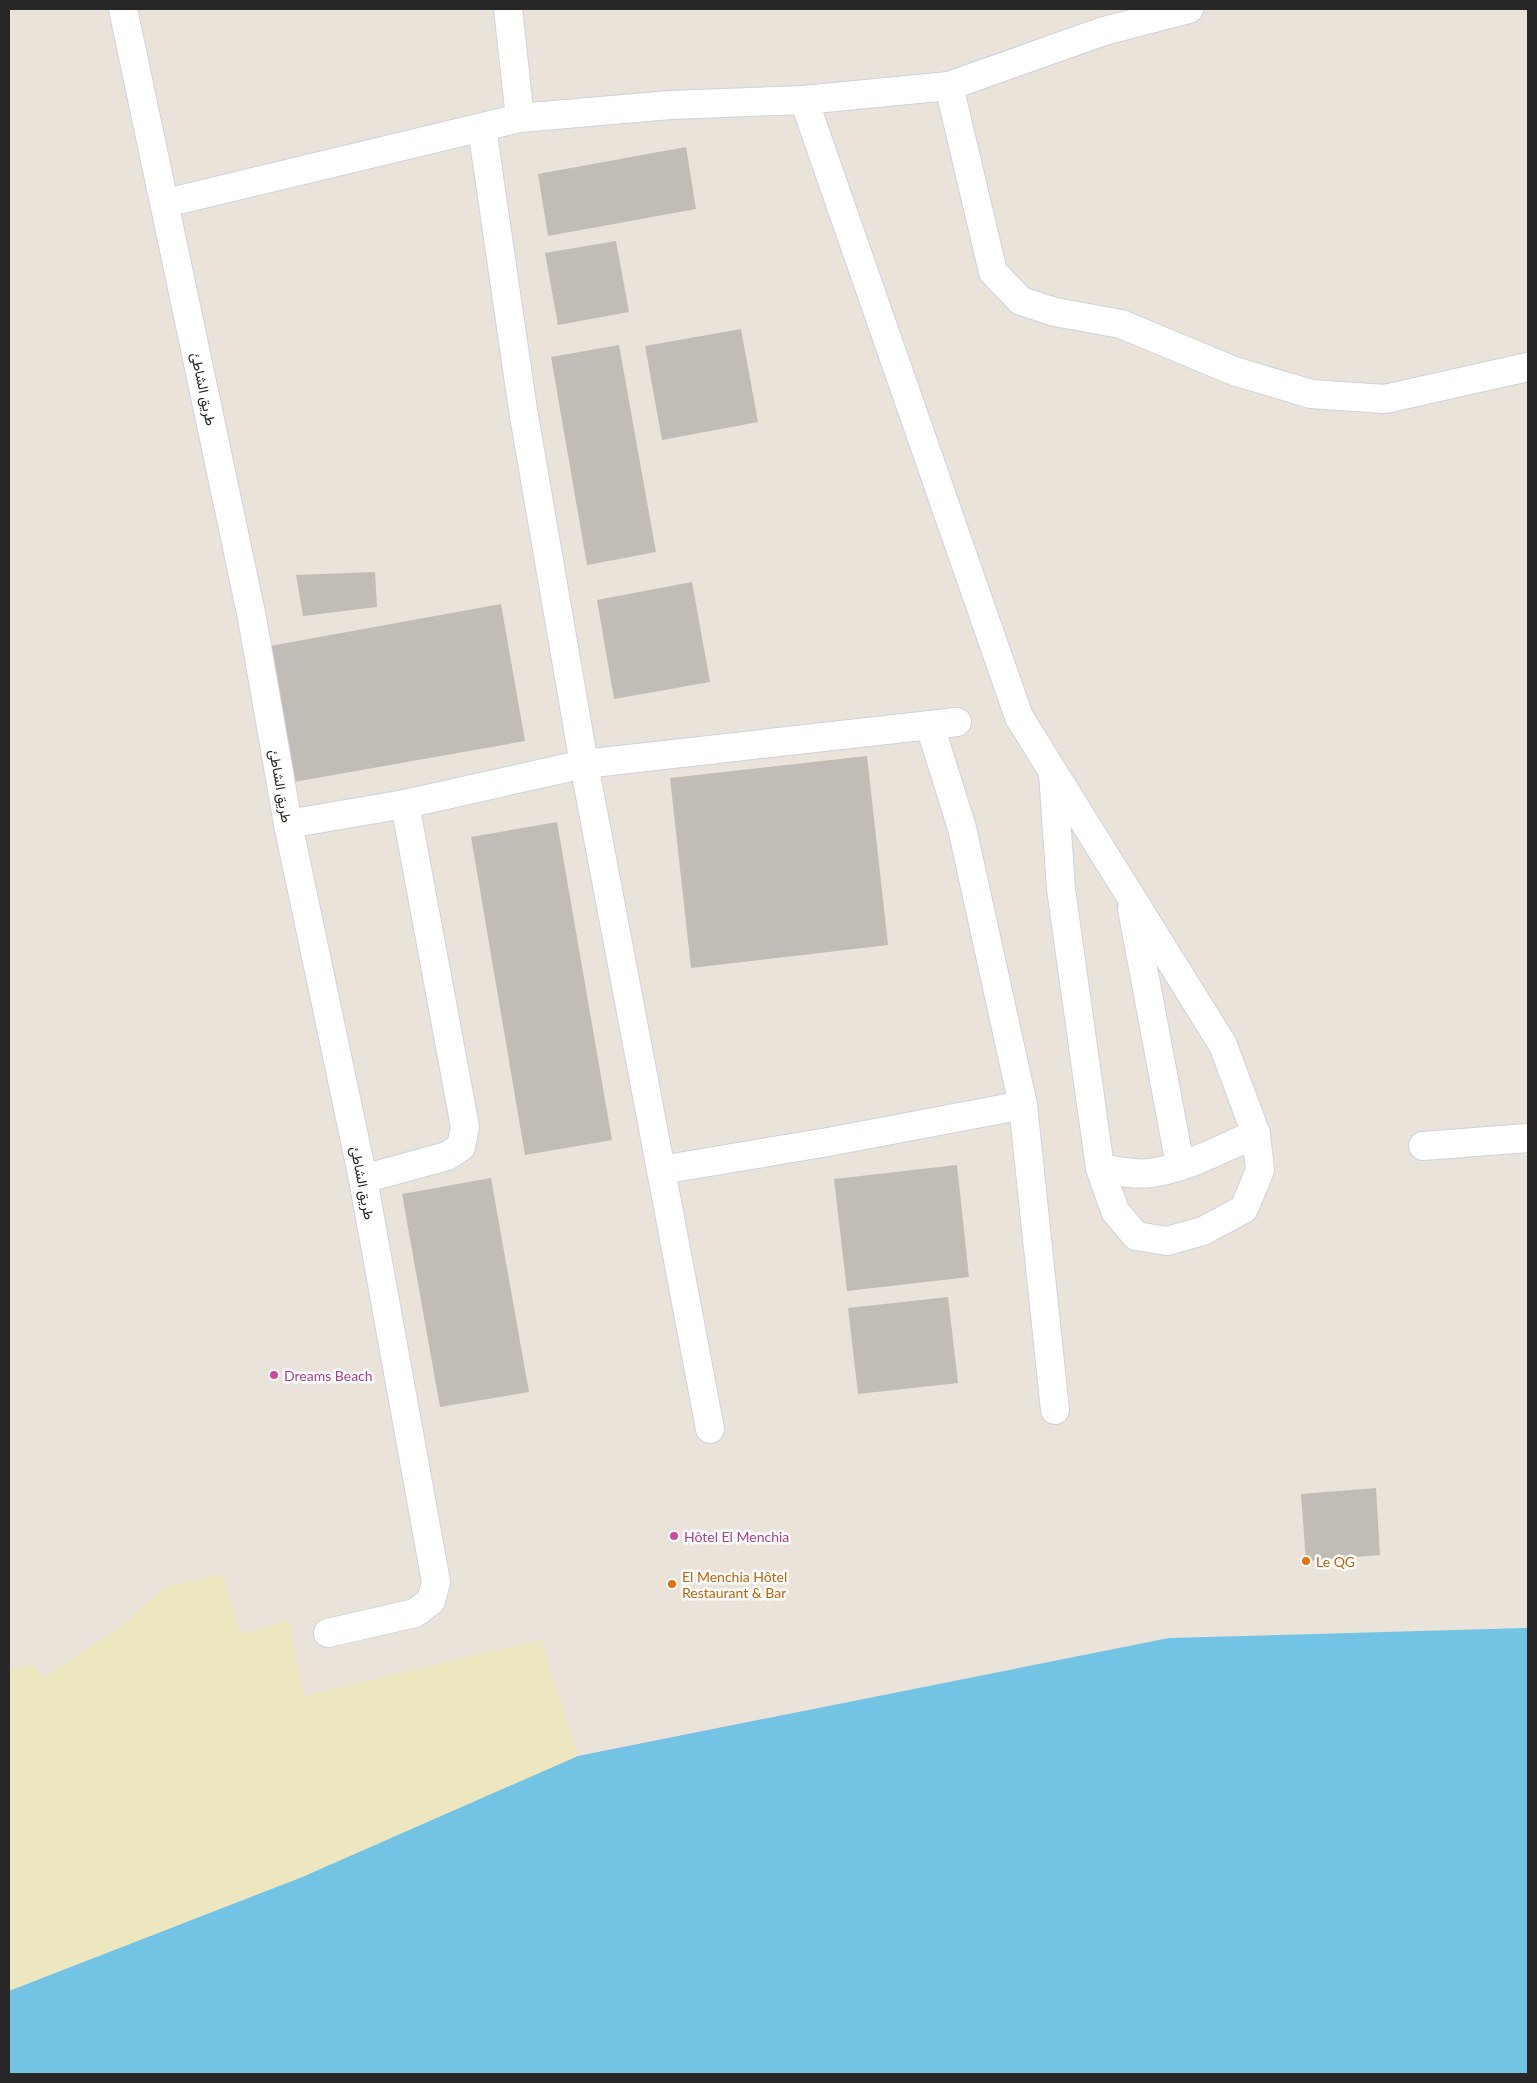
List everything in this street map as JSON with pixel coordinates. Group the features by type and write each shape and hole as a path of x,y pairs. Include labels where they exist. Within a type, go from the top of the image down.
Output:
{"street":[{"name":"طريق الشاطئ","path":"123,9 166,203 252,618 288,824 363,1179 436,1582 432,1601 415,1613 328,1633"},
{"path":"508,9 520,118"},
{"path":"166,203 520,118 670,105 804,100 949,86 1104,31 1189,9"},
{"path":"949,86 993,272 1021,301 1055,312 1121,324 1234,370 1311,394 1385,398 1528,367"},
{"path":"804,100 1019,717 1052,769 1129,892 1223,1045 1256,1134 1260,1170 1244,1209 1203,1231 1166,1241 1136,1236 1115,1211 1100,1168 1061,889 1052,769"},
{"path":"482,128 523,410 584,764 710,1429"},
{"path":"288,824 405,804 584,764 957,722"},
{"path":"930,726 962,828 1023,1105 1056,1410"},
{"path":"363,1179 447,1156 461,1147 465,1127 405,804"},
{"path":"1129,892 1180,1166"},
{"path":"661,1170 828,1142 1023,1105"},
{"path":"1100,1168 1123,1173 1150,1173 1180,1166 1256,1134"},
{"path":"1423,1146 1528,1138"}],"sand":[{"path":"223,1575 240,1634 289,1620 304,1696 541,1640 578,1756 300,1878 9,1991 9,1670 31,1664 44,1678 112,1633 167,1586"}],"water":[{"path":"1528,1628 1528,2074 9,2074 9,1991 300,1878 578,1756 1169,1638"}],"building":[{"path":"686,147 696,209 548,236 538,174"},
{"path":"616,241 629,312 558,325 545,253"},
{"path":"741,329 758,422 662,440 645,346"},
{"path":"619,345 656,552 587,565 551,357"},
{"path":"375,572 377,607 303,616 296,575"},
{"path":"692,582 710,682 614,699 597,600"},
{"path":"501,604 525,741 294,782 270,646"},
{"path":"867,756 888,945 691,968 670,778"},
{"path":"557,822 612,1140 525,1155 471,837"},
{"path":"957,1165 969,1277 847,1291 834,1179"},
{"path":"491,1178 529,1392 440,1407 402,1194"},
{"path":"948,1297 958,1383 858,1394 848,1308"},
{"path":"1376,1488 1380,1555 1306,1561 1301,1494"}],"place":[{"name":"Dreams Beach","path":"274,1375"},
{"name":"Hôtel El Menchia","path":"674,1536"},
{"name":"Le QG","path":"1306,1561"},
{"name":"El Menchia Hôtel Restaurant & Bar","path":"672,1584"}]}
